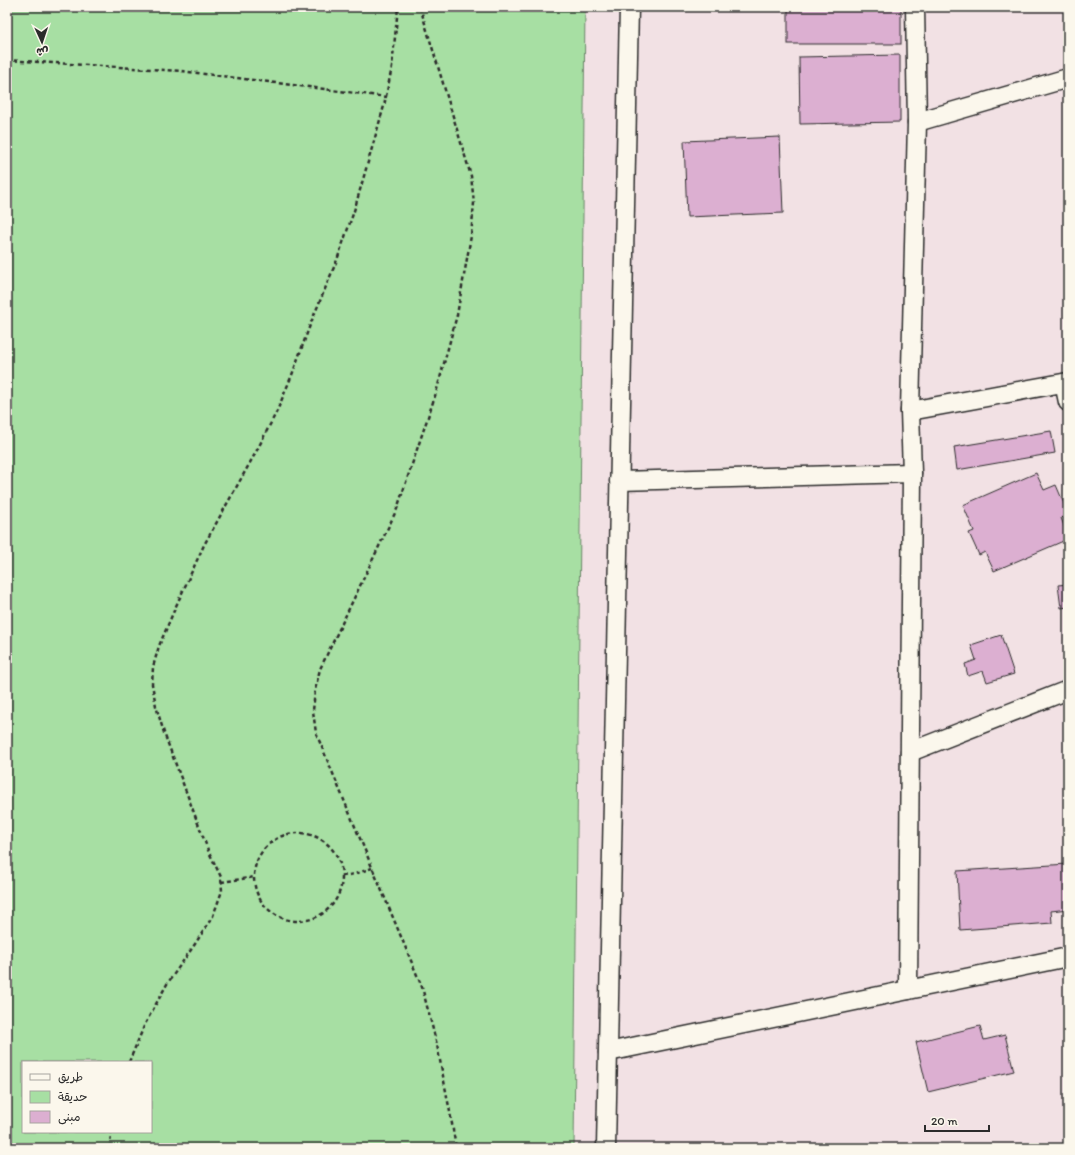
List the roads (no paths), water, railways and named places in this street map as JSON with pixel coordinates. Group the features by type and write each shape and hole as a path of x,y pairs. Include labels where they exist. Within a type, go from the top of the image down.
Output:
{"street":[{"path":"606,1148 629,7"},
{"path":"908,990 912,473 910,411 917,122 915,7"},
{"path":"917,122 1068,78"},
{"path":"910,411 1066,382 1068,402"},
{"path":"619,481 912,473"},
{"path":"910,752 1068,690"},
{"path":"608,1052 1068,957"}]}
